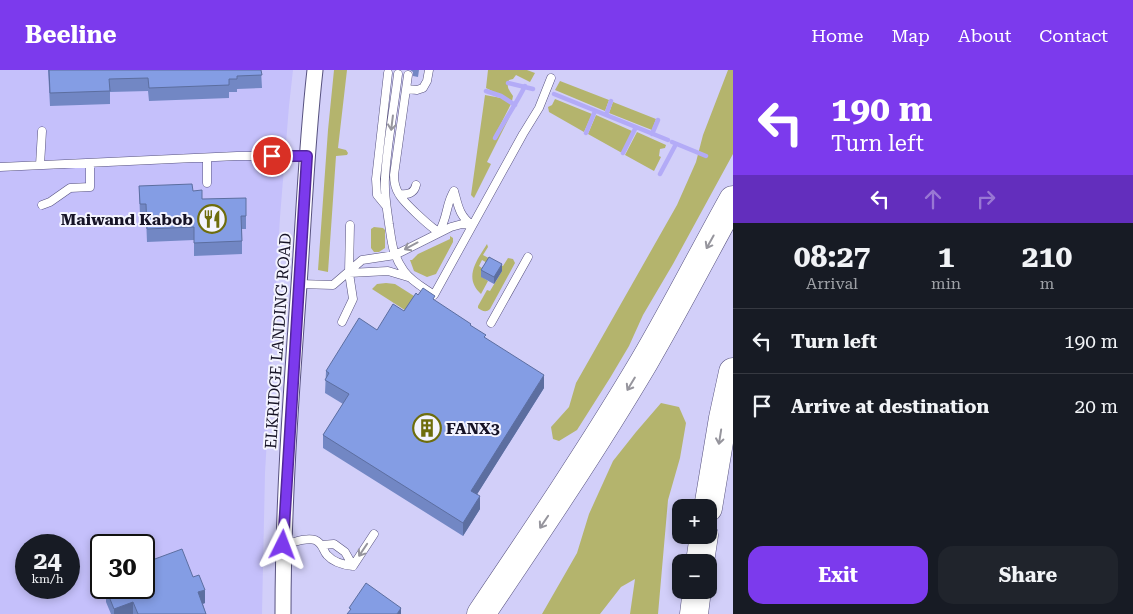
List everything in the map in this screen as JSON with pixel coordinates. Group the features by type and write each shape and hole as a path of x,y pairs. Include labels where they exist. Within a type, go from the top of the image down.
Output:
{"highway":[{"path":"482,614 552,509 626,392 733,200"},
{"path":"710,499 733,372"},
{"path":"694,614 696,599"}],"street":[{"name":"ELKRIDGE LANDING ROAD","path":"283,614 283,545 307,156 315,70"}],"lane":[{"path":"407,89 417,90 423,88 427,81 429,70"},
{"path":"386,206 377,195 376,179 388,73"},
{"path":"398,74 385,178 390,239 395,255 403,270 410,278 434,295 522,134 539,108 551,78"},
{"path":"408,75 394,179 399,194 429,226 439,232"},
{"path":"40,165 42,131"},
{"path":"0,167 207,158 307,156"},
{"path":"207,158 207,183"},
{"path":"42,205 50,202 70,188 90,187 90,163"},
{"path":"399,194 409,194 416,188 416,185"},
{"path":"439,232 444,223 454,191 458,210 472,225"},
{"path":"342,322 353,299 349,273 350,225"},
{"path":"299,284 333,285 362,260 395,255 439,232 457,226 472,225"},
{"path":"491,323 528,257"},
{"path":"349,273 388,271 410,278"},
{"path":"353,566 374,534"},
{"path":"283,545 315,540 322,545 326,555 339,564 353,566"},
{"path":"322,545 334,544 345,552 353,566"}],"shaded area":[{"path":"0,70 293,70 280,217 265,473 262,614 0,614"},
{"path":"334,70 347,70 338,148 346,150 348,153 347,155 336,156 328,272 318,270"},
{"path":"488,70 527,70 535,73 530,82 516,75 513,79 509,80 508,87 513,96 512,101 486,88"},
{"path":"728,70 733,70 733,154 610,378 577,430 559,441 553,439 551,427 569,407 576,383 677,205 696,162 703,135"},
{"path":"560,81 609,100 605,111 555,90"},
{"path":"485,95 501,98 511,104 494,137 497,138 508,116 510,116 487,162 491,164 474,198 471,195"},
{"path":"555,99 592,114 584,132 549,112 548,107 552,105"},
{"path":"613,102 656,119 652,130 609,113"},
{"path":"596,115 632,131 622,153 588,134"},
{"path":"637,132 666,145 665,148 660,149 659,156 661,157 654,171 625,155"},
{"path":"374,227 385,230 385,248 379,252 374,252 371,248 371,229"},
{"path":"450,236 453,238 453,242 436,274 427,277 414,271 410,260 418,254 450,239"},
{"path":"487,244 488,247 483,255 503,266 508,258 513,259 515,263 490,309 482,311 478,306 487,290 490,291 502,271 482,260 479,266 485,270 482,277 488,281 481,294 473,282 472,275 479,256"},
{"path":"377,284 395,284 414,296 411,314 372,289"},
{"path":"661,403 679,407 686,423 680,458 668,500 658,614 630,614 635,579 621,587 600,614 542,614 577,553 589,514 613,461"}],"building":[{"path":"49,70 261,70 262,75 237,76 237,79 229,79 229,85 149,88 148,78 109,79 110,91 50,93"},
{"path":"192,184 193,191 202,190 202,199 246,198 246,216 241,216 242,241 194,243 194,227 147,229 146,204 140,204 139,186"},
{"path":"489,257 502,264 494,277 481,270"},
{"name":"FANX3","path":"423,288 435,296 433,299 486,335 484,337 544,375 471,491 480,496 463,523 323,435 349,394 325,380 329,373 326,371 359,318 377,330 393,304 404,311 416,293 418,295"},
{"path":"182,549 193,577 199,575 205,590 198,592 206,614 138,614 133,602 114,609 110,599 155,599 155,559"},
{"path":"366,583 401,608 397,614 347,614"}],"waterway":[{"path":"508,83 533,89"},
{"path":"495,138 525,86"},
{"path":"486,91 501,96 515,105"},
{"path":"554,94 668,140"},
{"path":"606,115 611,101"},
{"path":"586,133 595,111"},
{"path":"652,134 658,120"},
{"path":"623,153 636,127"},
{"path":"672,142 706,156"},
{"path":"660,174 676,144"}],"place":[{"name":"Maiwand Kabob","path":"212,219"},
{"name":"FANX3","path":"427,428"}],"route":[{"path":"272,156 307,156 283,545"}]}
